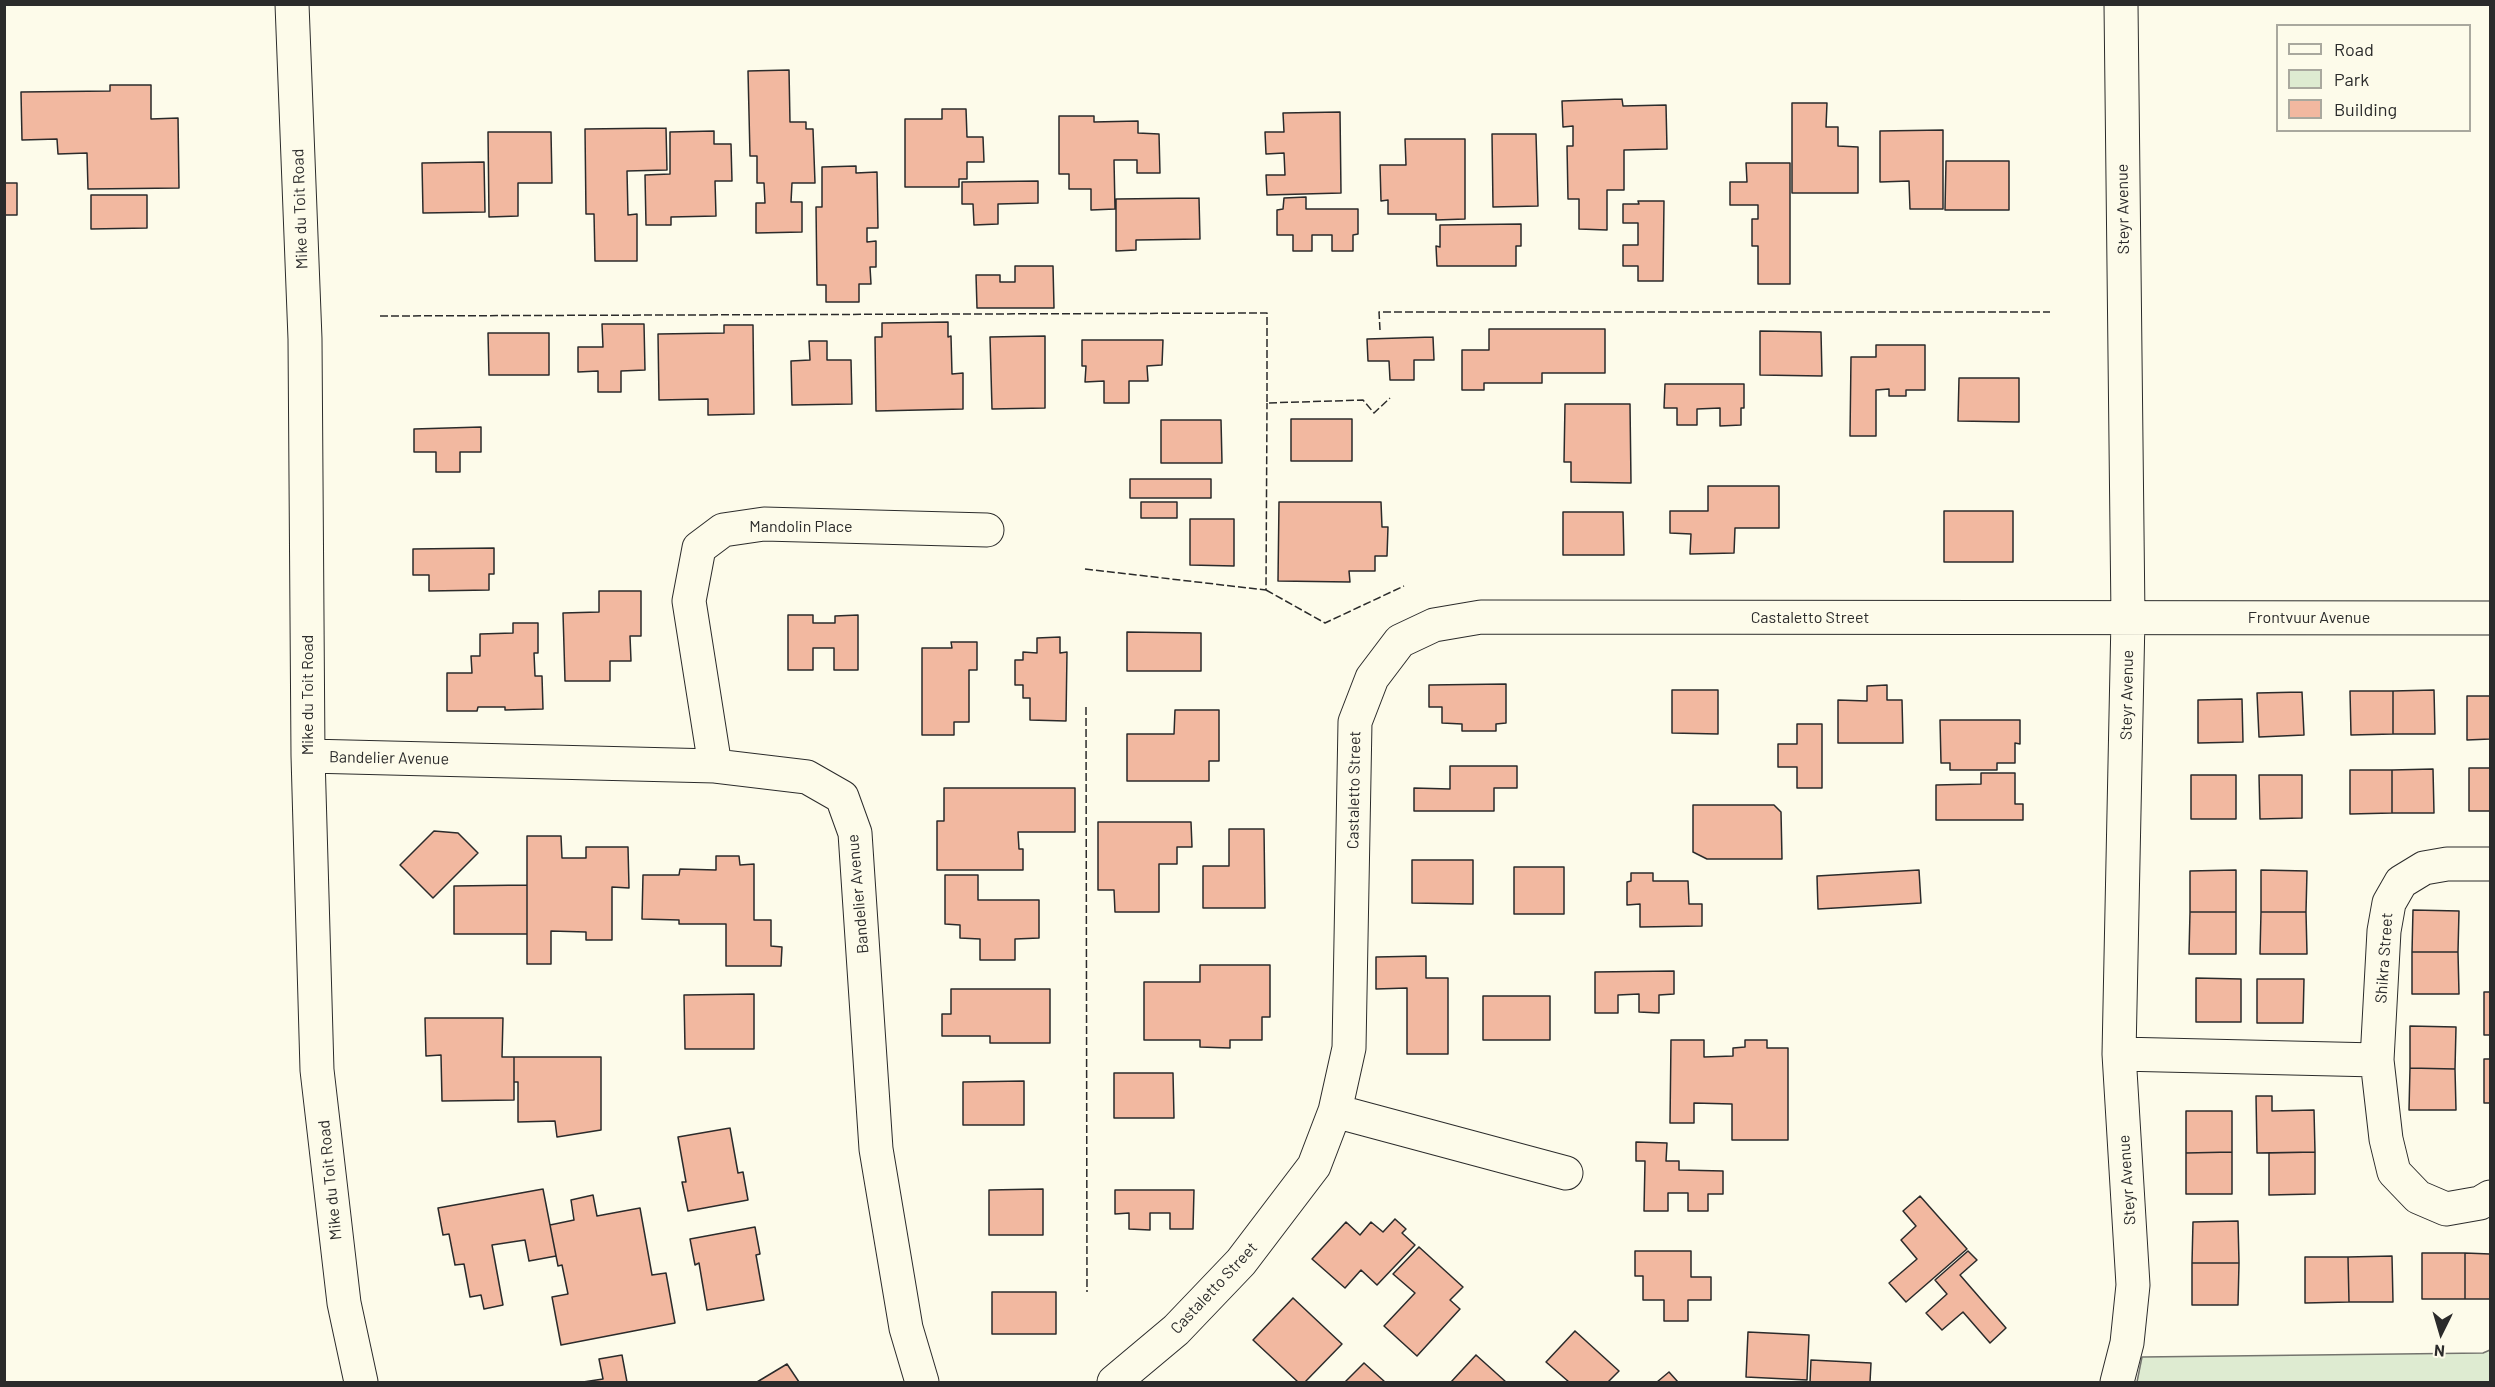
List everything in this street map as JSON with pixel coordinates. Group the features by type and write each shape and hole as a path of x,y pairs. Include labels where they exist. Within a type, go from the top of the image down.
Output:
{"street":[{"name":"Mike du Toit Road","path":"292,4 305,339 308,756 317,1070 344,1303 361,1383"},
{"name":"Steyr Avenue","path":"2117,1383 2127,1343 2133,1286 2119,1054 2128,618 2121,4"},
{"name":"Mandolin Place","path":"715,766 689,601 699,548 723,530 764,524 987,530"},
{"name":"Castaletto Street","path":"1114,1383 1176,1330 1242,1262 1314,1166 1335,1112 1349,1048 1355,722 1372,678 1400,641 1434,625 1481,618 2128,618"},
{"name":"Frontvuur Avenue","path":"2128,618 2490,618"},
{"name":"Bandelier Avenue","path":"308,756 715,766 807,777 842,797 855,833 876,1149 906,1328 922,1383"},
{"name":"Shikra Street","path":"2490,864 2447,864 2424,868 2402,882 2388,903 2384,931 2378,1060 2386,1139 2394,1172 2418,1197 2446,1209 2480,1203 2490,1197"},
{"path":"2119,1054 2378,1060"},
{"path":"1335,1112 1566,1173"}],"green space":[{"path":"2490,1350 2490,1382 2137,1382 2142,1357 2483,1353"}],"building":[{"path":"789,70 790,122 806,122 806,129 813,129 815,183 792,183 791,202 802,202 802,232 756,233 756,203 765,203 764,183 757,183 757,156 750,156 748,71"},
{"path":"110,85 151,85 151,119 178,118 179,188 88,189 87,153 58,154 57,139 22,140 21,92 110,91"},
{"path":"1622,99 1623,106 1666,105 1667,149 1624,150 1624,190 1607,190 1607,230 1579,229 1579,199 1568,199 1567,146 1573,146 1573,126 1563,127 1562,101"},
{"path":"1792,103 1827,103 1826,127 1838,127 1838,146 1858,147 1858,193 1792,193"},
{"path":"942,109 966,109 967,137 983,137 984,162 967,162 967,179 959,179 959,187 905,187 905,119 942,119"},
{"path":"1340,112 1341,193 1267,195 1266,175 1285,175 1284,153 1266,154 1265,132 1284,132 1283,113"},
{"path":"1059,116 1094,116 1094,122 1138,121 1138,133 1159,134 1160,173 1137,173 1137,160 1114,160 1115,209 1091,210 1091,189 1069,189 1069,174 1059,174"},
{"path":"666,128 667,170 627,171 628,215 637,214 637,261 595,261 594,214 586,214 585,129"},
{"path":"1943,130 1943,209 1910,209 1909,181 1880,182 1880,131"},
{"path":"714,131 714,144 731,144 732,181 715,181 716,216 671,217 671,225 646,225 645,175 670,174 670,132"},
{"path":"488,132 551,132 552,183 518,183 518,216 489,217"},
{"path":"1492,134 1536,134 1538,206 1493,207"},
{"path":"1405,139 1465,139 1465,219 1436,220 1436,214 1388,214 1388,200 1381,201 1380,165 1406,165"},
{"path":"1946,161 2009,161 2009,210 1945,210"},
{"path":"484,162 485,212 423,213 422,163"},
{"path":"1746,163 1790,163 1790,284 1758,284 1758,246 1752,246 1752,219 1758,219 1758,205 1730,205 1730,182 1747,182"},
{"path":"856,166 856,173 877,172 878,228 867,228 867,242 876,241 876,267 870,267 871,284 859,284 859,302 826,302 826,285 817,285 816,207 822,207 822,167"},
{"path":"1038,181 1038,203 998,204 998,224 974,225 973,204 962,204 962,182"},
{"path":"4,183 17,183 17,215 4,215"},
{"path":"91,195 147,195 147,228 91,229"},
{"path":"1306,197 1306,209 1358,209 1358,234 1353,235 1353,251 1332,251 1332,235 1312,235 1312,251 1293,251 1293,235 1277,235 1277,210 1283,209 1284,198"},
{"path":"1199,198 1200,239 1136,240 1136,250 1116,251 1116,199"},
{"path":"1638,201 1664,201 1663,281 1638,281 1638,266 1623,266 1623,245 1638,245 1638,223 1623,223 1623,204 1639,204"},
{"path":"1521,224 1521,246 1516,246 1516,266 1437,266 1436,246 1440,247 1440,225"},
{"path":"1015,266 1053,266 1054,308 977,308 976,275 1000,275 1000,282 1015,282"},
{"path":"948,322 948,337 951,336 952,374 963,373 963,409 876,411 875,337 882,337 882,323"},
{"path":"602,324 644,324 645,370 621,371 621,392 598,392 598,371 578,372 578,347 603,347"},
{"path":"724,325 753,325 754,414 708,415 708,399 659,400 658,334 724,333"},
{"path":"1489,329 1605,329 1605,373 1542,373 1542,383 1484,383 1484,390 1462,390 1462,350 1489,350"},
{"path":"1760,331 1821,332 1822,376 1760,375"},
{"path":"488,333 549,333 549,375 489,375"},
{"path":"1045,336 1045,408 992,409 990,337"},
{"path":"1433,337 1434,360 1414,360 1414,380 1390,380 1389,361 1368,361 1367,339"},
{"path":"1082,340 1163,340 1162,365 1147,366 1148,381 1129,381 1129,403 1104,403 1104,381 1085,382 1086,366 1082,366"},
{"path":"809,341 827,341 827,360 851,360 852,404 792,405 791,361 810,360"},
{"path":"1876,345 1925,345 1925,390 1906,390 1906,396 1889,396 1889,389 1876,390 1876,436 1850,436 1851,357 1876,357"},
{"path":"1959,378 2019,378 2019,422 1958,421"},
{"path":"1665,384 1744,384 1741,425 1720,426 1720,408 1697,409 1697,425 1677,425 1677,408 1664,408"},
{"path":"1565,404 1630,404 1631,483 1571,482 1571,462 1564,462"},
{"path":"1291,419 1352,419 1352,461 1291,461"},
{"path":"1161,420 1221,420 1222,463 1161,463"},
{"path":"481,427 481,452 460,452 460,472 436,472 436,452 414,452 414,429"},
{"path":"1130,479 1211,479 1211,498 1130,498"},
{"path":"1708,486 1779,486 1779,528 1735,528 1734,553 1690,554 1691,534 1670,533 1670,511 1708,511"},
{"path":"1141,502 1177,502 1177,518 1141,518"},
{"path":"1279,502 1381,502 1382,527 1388,527 1387,556 1375,556 1375,571 1349,571 1350,582 1278,581"},
{"path":"1944,511 2013,511 2013,562 1944,562"},
{"path":"1563,512 1623,512 1624,555 1563,555"},
{"path":"1190,519 1234,519 1234,566 1190,565"},
{"path":"494,548 494,574 489,574 489,590 429,591 429,575 413,575 413,549"},
{"path":"599,591 641,591 641,636 630,636 631,661 610,661 610,681 565,681 563,613 599,612"},
{"path":"788,615 813,615 813,623 835,623 835,616 858,615 858,670 834,670 834,648 813,648 813,670 788,670"},
{"path":"513,623 538,623 538,653 534,653 535,676 542,676 543,709 505,710 505,707 478,707 477,711 447,711 447,673 472,673 471,656 480,656 480,634 513,633"},
{"path":"1127,632 1201,633 1201,671 1127,671"},
{"path":"1060,637 1060,653 1067,652 1066,721 1030,720 1030,698 1023,698 1023,685 1015,685 1015,660 1023,660 1023,652 1037,653 1037,638"},
{"path":"951,642 977,642 977,670 969,670 969,722 954,722 954,735 922,735 922,648 952,648"},
{"path":"1506,684 1506,723 1496,724 1496,731 1462,731 1462,724 1442,723 1442,707 1429,707 1429,685"},
{"path":"1887,685 1887,700 1902,700 1903,743 1838,743 1838,700 1867,701 1867,686"},
{"path":"1672,690 1718,690 1718,734 1672,733"},
{"path":"2434,690 2435,734 2393,734 2393,691"},
{"path":"2350,691 2393,691 2393,734 2351,735"},
{"path":"2302,692 2304,735 2259,737 2257,693"},
{"path":"2467,696 2490,696 2490,739 2467,740"},
{"path":"2242,699 2243,742 2198,743 2198,700"},
{"path":"1175,710 1219,710 1219,761 1209,761 1209,781 1127,781 1127,734 1174,734"},
{"path":"1940,720 2020,720 2020,744 2015,743 2015,763 1997,763 1997,770 1950,770 1950,763 1941,763"},
{"path":"1797,724 1822,724 1822,788 1797,788 1797,767 1778,767 1778,744 1797,744"},
{"path":"1450,766 1517,766 1517,788 1494,788 1494,811 1414,811 1414,788 1450,789"},
{"path":"2469,768 2490,768 2490,811 2469,811"},
{"path":"2433,769 2434,813 2392,813 2392,770"},
{"path":"2350,770 2392,770 2392,813 2350,814"},
{"path":"1981,773 2015,773 2015,804 2023,804 2023,820 1936,820 1936,785 1981,784"},
{"path":"2191,775 2236,775 2236,819 2191,819"},
{"path":"2259,775 2302,775 2302,818 2260,819"},
{"path":"944,788 1075,788 1075,832 1018,832 1019,849 1023,849 1023,870 937,870 937,821 944,821"},
{"path":"1693,805 1774,805 1781,812 1782,859 1707,859 1693,852"},
{"path":"1098,822 1191,822 1192,847 1177,847 1177,864 1159,864 1159,912 1115,912 1114,890 1098,890"},
{"path":"1229,829 1264,829 1265,908 1203,908 1203,866 1229,866"},
{"path":"434,831 458,833 478,853 433,898 400,865"},
{"path":"527,836 561,836 562,858 586,858 586,847 628,847 629,888 612,887 612,940 586,940 586,932 551,931 551,964 527,964"},
{"path":"716,856 739,856 740,865 754,864 754,920 771,920 771,946 782,947 781,966 726,966 726,924 679,924 679,920 642,919 643,875 679,875 680,869 716,870"},
{"path":"1412,860 1473,860 1473,904 1412,903"},
{"path":"1514,867 1564,867 1564,914 1514,914"},
{"path":"1919,870 1921,903 1818,909 1817,876"},
{"path":"2236,870 2236,912 2190,912 2190,871"},
{"path":"2261,870 2307,871 2306,912 2261,912"},
{"path":"1631,873 1653,873 1653,881 1688,881 1689,904 1702,904 1702,926 1640,927 1640,904 1627,905 1627,882 1631,881"},
{"path":"945,875 978,875 978,900 1039,900 1039,938 1015,939 1015,960 980,960 980,939 960,938 960,925 945,924"},
{"path":"527,885 527,934 454,934 454,886"},
{"path":"2413,910 2459,911 2458,952 2412,952"},
{"path":"2190,912 2236,912 2236,954 2189,954"},
{"path":"2261,912 2306,912 2307,954 2260,954"},
{"path":"2412,952 2458,952 2459,994 2412,994"},
{"path":"1426,956 1426,978 1448,978 1448,1054 1407,1054 1407,988 1376,989 1376,957"},
{"path":"1200,965 1270,965 1270,1017 1262,1017 1262,1040 1230,1040 1230,1048 1200,1047 1200,1040 1144,1040 1144,982 1200,982"},
{"path":"1674,971 1674,994 1659,995 1659,1013 1639,1012 1639,994 1618,995 1618,1013 1595,1013 1595,972"},
{"path":"2196,978 2241,979 2241,1022 2196,1022"},
{"path":"2257,979 2304,979 2303,1023 2257,1023"},
{"path":"951,989 1050,989 1050,1043 990,1043 990,1036 942,1036 942,1014 951,1014"},
{"path":"2484,992 2490,992 2490,1035 2484,1035"},
{"path":"754,994 754,1049 685,1049 684,995"},
{"path":"1483,996 1550,996 1550,1040 1483,1040"},
{"path":"425,1018 503,1018 502,1057 514,1057 514,1100 442,1101 441,1055 426,1056"},
{"path":"2410,1026 2456,1027 2455,1069 2410,1068"},
{"path":"1671,1040 1704,1040 1704,1057 1733,1056 1733,1048 1745,1047 1745,1040 1767,1040 1767,1048 1788,1048 1788,1140 1732,1140 1732,1104 1694,1103 1694,1123 1670,1123"},
{"path":"514,1057 601,1057 601,1130 557,1137 555,1121 518,1122 518,1082 514,1082"},
{"path":"2484,1059 2490,1059 2490,1103 2484,1103"},
{"path":"2410,1068 2455,1069 2456,1110 2409,1110"},
{"path":"1114,1073 1173,1073 1174,1118 1114,1118"},
{"path":"1024,1081 1024,1125 963,1125 963,1082"},
{"path":"2256,1096 2272,1096 2272,1111 2314,1110 2315,1152 2257,1153"},
{"path":"2186,1111 2232,1111 2232,1152 2186,1153"},
{"path":"730,1128 738,1173 743,1172 748,1200 688,1211 682,1182 686,1182 678,1137"},
{"path":"1636,1142 1667,1143 1666,1161 1679,1161 1679,1170 1723,1171 1723,1194 1708,1194 1708,1211 1688,1211 1688,1193 1668,1193 1668,1211 1644,1211 1645,1161 1636,1161"},
{"path":"2232,1152 2232,1194 2186,1194 2186,1153"},
{"path":"2315,1152 2315,1194 2269,1195 2269,1153"},
{"path":"543,1189 556,1256 529,1261 525,1240 492,1245 503,1305 484,1309 481,1295 470,1297 464,1264 455,1265 449,1234 443,1235 438,1208"},
{"path":"1043,1189 1043,1235 989,1235 989,1190"},
{"path":"1115,1190 1194,1190 1193,1229 1170,1229 1170,1213 1150,1213 1150,1230 1129,1229 1129,1213 1115,1214"},
{"path":"593,1195 597,1216 640,1208 652,1275 666,1273 675,1323 561,1345 552,1297 568,1294 562,1265 558,1266 550,1225 574,1220 571,1200"},
{"path":"1920,1196 1967,1249 1906,1302 1889,1283 1917,1259 1901,1240 1916,1226 1903,1211"},
{"path":"1395,1219 1406,1229 1402,1233 1415,1245 1377,1285 1361,1270 1345,1288 1312,1259 1346,1222 1360,1235 1371,1222 1383,1232"},
{"path":"2238,1221 2239,1263 2192,1263 2193,1222"},
{"path":"755,1227 760,1254 756,1255 764,1300 707,1310 699,1263 695,1265 690,1239"},
{"path":"1419,1247 1463,1287 1450,1300 1460,1309 1417,1356 1384,1326 1415,1293 1393,1274"},
{"path":"1635,1251 1691,1251 1691,1277 1711,1277 1711,1300 1688,1300 1688,1321 1664,1321 1664,1300 1643,1300 1643,1276 1635,1276"},
{"path":"1968,1251 1977,1260 1960,1275 2006,1328 1990,1343 1963,1312 1942,1330 1926,1313 1947,1294 1935,1280"},
{"path":"2422,1253 2465,1253 2465,1299 2422,1299"},
{"path":"2465,1253 2490,1254 2490,1299 2465,1299"},
{"path":"2392,1256 2393,1302 2349,1302 2348,1257"},
{"path":"2305,1257 2348,1257 2349,1302 2305,1303"},
{"path":"2192,1263 2239,1263 2238,1305 2192,1305"},
{"path":"992,1292 1056,1292 1056,1334 992,1334"},
{"path":"1293,1298 1342,1344 1305,1382 1298,1382 1253,1340"},
{"path":"1575,1331 1619,1371 1608,1382 1569,1382 1546,1362"},
{"path":"1748,1332 1809,1335 1807,1380 1746,1377"},
{"path":"622,1355 627,1382 583,1382 603,1379 599,1359"},
{"path":"1476,1355 1506,1382 1451,1382"},
{"path":"1811,1360 1871,1363 1870,1382 1810,1382"},
{"path":"1364,1363 1385,1382 1345,1382"},
{"path":"787,1364 799,1382 757,1382"},
{"path":"1669,1372 1678,1382 1657,1382"}],"fence":[{"path":"1380,330 1379,312 2050,312"},
{"path":"380,316 1267,313 1267,403 1363,400 1374,413 1390,398"},
{"path":"1085,569 1266,590 1267,403"},
{"path":"1266,590 1325,623 1404,586"},
{"path":"1086,707 1087,1292"}]}
